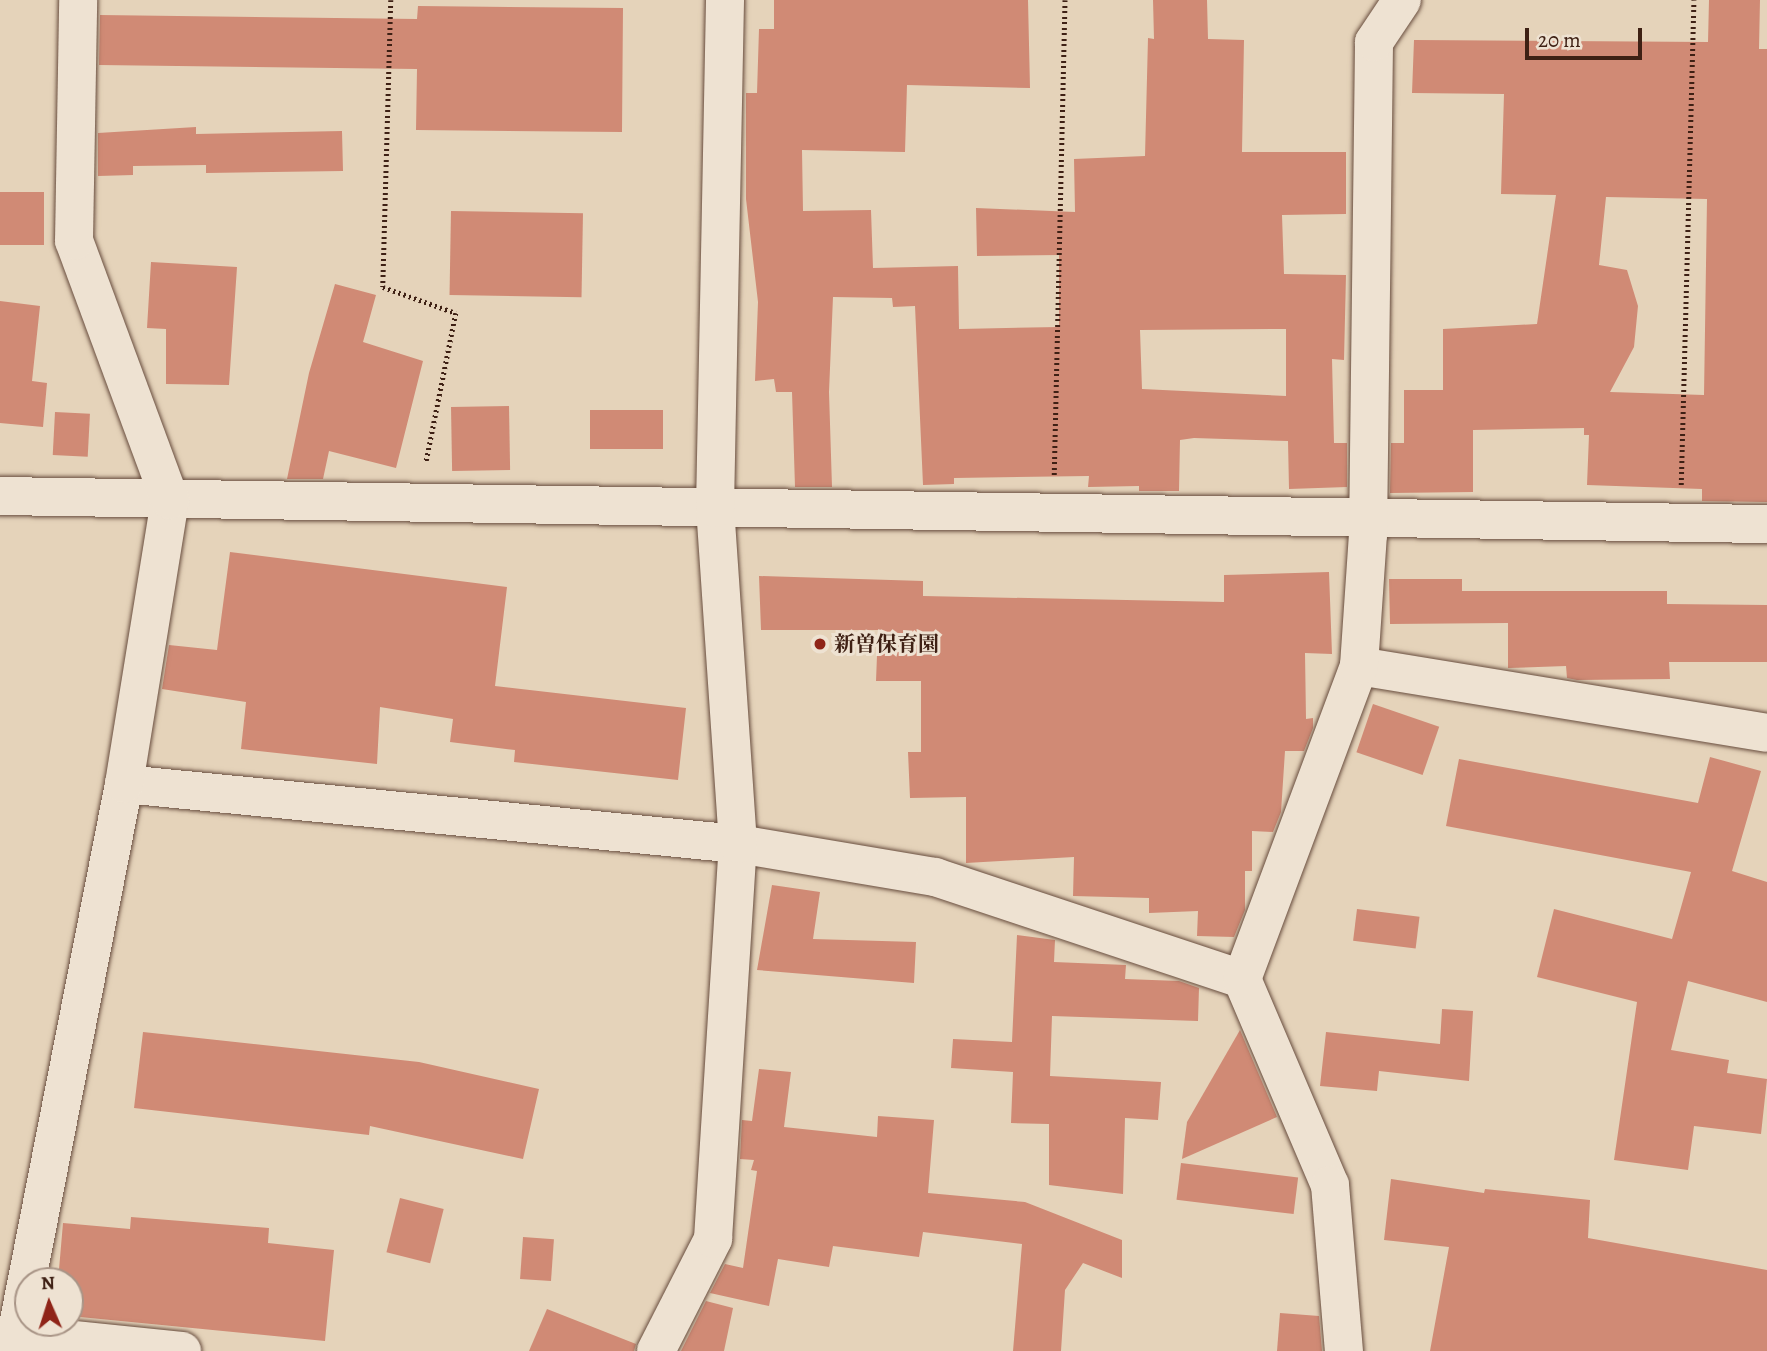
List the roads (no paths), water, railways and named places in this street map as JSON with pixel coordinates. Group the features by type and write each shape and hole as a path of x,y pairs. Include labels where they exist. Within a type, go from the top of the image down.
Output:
{"street":[{"path":"78,0 74,241 170,500 124,784 15,1342 182,1351"},
{"path":"656,1351 713,1239 738,844 715,508 725,0"},
{"path":"1344,1351 1330,1185 1242,979 1359,666 1368,519 1374,42 1402,0"},
{"path":"0,496 1767,524"},
{"path":"1359,666 1767,733"},
{"path":"124,784 738,844 935,877 1242,979"}],"place":[{"name":"新曽保育園","path":"820,644"}]}
